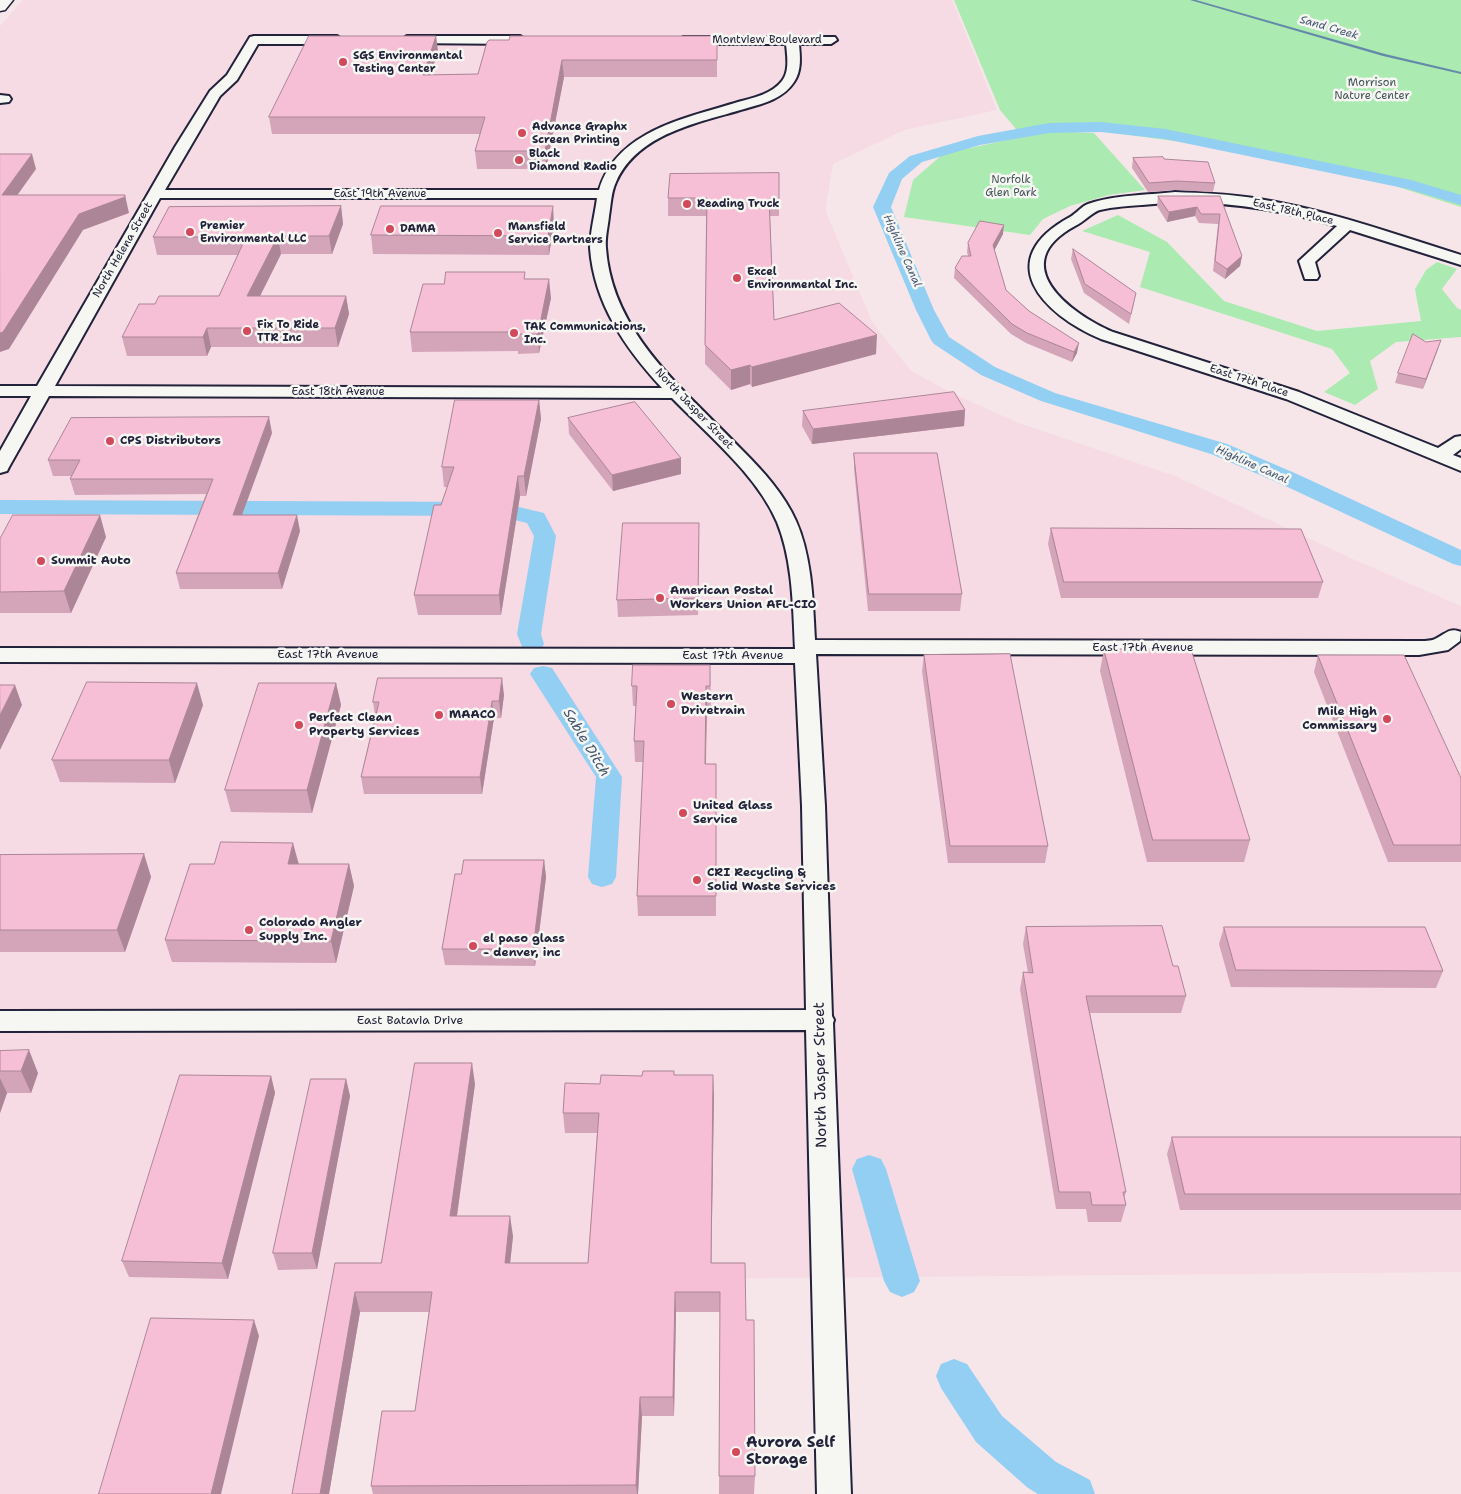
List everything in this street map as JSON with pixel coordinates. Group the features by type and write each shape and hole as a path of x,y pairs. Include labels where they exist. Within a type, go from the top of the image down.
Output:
{"main road":[{"path":"0,7 6,0"}],"street":[{"name":"North Helena Street","path":"0,467 203,112 215,94 232,77 254,40 349,40"},
{"path":"397,40 533,40"},
{"name":"Montview Boulevard","path":"676,40 831,40"},
{"name":"North Jasper Street","path":"792,40 794,66 791,77 784,87 757,101 670,128 632,150 615,170 605,194 598,242 601,276 608,299 621,324 635,346 676,393 726,442 769,491 788,524 797,559 806,652 821,1020 824,1199 834,1494"},
{"name":"East 19th Avenue","path":"155,194 605,194"},
{"name":"East 18th Place","path":"1044,290 1037,275 1037,260 1047,239 1056,230 1091,208 1158,198 1221,198 1280,206 1461,260"},
{"path":"1311,276 1307,261 1347,225"},
{"name":"East 17th Place","path":"1044,290 1061,309 1083,324 1096,330 1136,345 1308,401 1461,466"},
{"name":"East 18th Avenue","path":"0,391 676,393"},
{"path":"1439,456 1461,441"},
{"name":"East 17th Avenue","path":"0,654 1419,648 1441,646 1452,636"},
{"name":"East Batavia Drive","path":"0,1021 821,1020"}],"shaded area":[{"path":"23,0 952,0 997,110 904,130 833,164 826,206 826,212 872,322 911,371 956,395 1016,422 1175,476 1355,560 1461,606 1461,1272 338,1282 298,1494 0,1494 0,26"}],"green space":[{"name":"Morrison Nature Center","path":"954,0 1461,0 1461,207 1392,185 1205,145 1098,131 1048,129 1021,135 1000,110"},
{"name":"Norfolk Glen Park","path":"1048,131 1094,133 1145,190 1109,195 1070,206 1043,219 1030,235 904,217 913,180 943,154"},
{"path":"1118,215 1167,242 1224,301 1317,331 1421,321 1415,289 1426,270 1437,262 1457,269 1442,289 1457,308 1461,310 1461,337 1396,342 1370,361 1378,389 1355,405 1324,392 1350,373 1332,349 1140,287 1150,252 1082,231"}],"building":[{"path":"309,36 436,36 423,75 478,74 487,42 489,40 509,40 510,36 717,36 717,60 562,60 545,151 475,151 485,117 269,117"},
{"path":"0,154 32,154 2,195 125,195 125,197 79,214 3,332 0,333"},
{"path":"1163,157 1164,159 1208,162 1215,183 1177,181 1149,183 1133,158"},
{"path":"779,173 779,199 769,199 774,320 839,303 877,335 752,367 750,365 731,370 705,345 707,198 668,198 670,174"},
{"path":"1158,196 1220,196 1242,256 1227,269 1215,261 1220,214 1201,214 1197,207 1169,212"},
{"path":"341,206 329,236 278,236 247,296 346,296 335,328 207,328 203,337 122,337 139,304 155,304 159,296 219,296 246,237 153,237 169,207"},
{"path":"381,206 553,206 548,236 371,235"},
{"path":"980,221 1004,225 993,245 1006,290 1029,311 1079,343 1074,352 1027,333 1012,324 955,268 962,256 971,256 968,243"},
{"path":"1073,249 1136,293 1131,314 1085,284"},
{"path":"446,272 525,272 524,279 549,279 538,334 516,334 516,332 410,332 423,284 444,284"},
{"path":"1413,334 1426,342 1441,340 1426,379 1398,373"},
{"path":"954,392 965,410 813,429 803,411"},
{"path":"455,400 539,400 524,476 518,476 499,595 414,595 434,505 441,505 454,467 442,467"},
{"path":"635,402 681,458 612,475 568,418"},
{"path":"269,417 233,515 297,515 278,573 176,573 213,479 70,479 80,460 48,460 71,418"},
{"path":"854,453 937,453 962,594 869,594"},
{"path":"13,515 100,515 64,591 0,592 0,539"},
{"path":"623,523 699,523 698,598 617,600"},
{"path":"1051,528 1301,529 1323,582 1064,582"},
{"path":"1104,649 1191,649 1250,840 1153,840"},
{"path":"1010,654 1048,846 950,846 924,655"},
{"path":"1318,655 1404,655 1461,778 1461,845 1394,845"},
{"path":"633,665 710,665 710,686 706,686 705,764 716,764 716,896 637,896 644,741 634,741 637,686 632,686"},
{"path":"378,678 502,678 499,701 492,701 480,777 361,777 379,702 373,702"},
{"path":"87,682 197,683 169,760 52,760"},
{"path":"259,683 336,683 307,790 225,790"},
{"path":"0,685 15,685 0,715"},
{"path":"221,842 293,843 288,864 349,864 331,941 165,940 190,864 214,864"},
{"path":"144,854 117,930 0,930 0,855"},
{"path":"464,860 544,860 533,949 442,949 455,874 461,874"},
{"path":"1162,926 1173,966 1178,966 1186,996 1086,996 1126,1192 1123,1192 1126,1205 1092,1205 1090,1192 1059,1192 1023,972 1033,973 1026,927"},
{"path":"1224,927 1425,927 1443,971 1236,970"},
{"path":"29,1050 21,1071 0,1071 0,1051"},
{"path":"415,1063 472,1063 450,1216 510,1216 505,1263 588,1263 599,1113 563,1113 565,1083 600,1084 601,1075 642,1076 643,1071 674,1071 674,1075 713,1075 711,1263 745,1263 746,1320 754,1320 755,1476 719,1476 720,1292 675,1292 673,1397 640,1397 636,1485 371,1486 382,1411 415,1411 432,1292 355,1292 320,1494 292,1494 335,1263 381,1263"},
{"path":"180,1075 271,1076 222,1263 122,1261"},
{"path":"311,1079 346,1079 312,1253 273,1253"},
{"path":"1172,1137 1461,1137 1461,1194 1185,1194"},
{"path":"151,1318 254,1320 211,1494 99,1494"}],"waterway":[{"name":"Sand Creek","path":"1192,0 1384,55 1461,73"},
{"name":"Highline Canal","path":"1461,200 1411,185 1165,134 1101,127 1049,128 978,141 916,159 895,177 882,207 925,310 941,340 988,371 1048,397 1219,449 1289,479 1461,559"},
{"path":"0,507 498,509 536,518 545,536 529,634 532,644"},
{"name":"Sable Ditch","path":"543,674 609,777 602,877"},
{"path":"869,1169 902,1281"},
{"name":"Sable Ditch","path":"954,1376 989,1429 1042,1475 1076,1494"}],"place":[{"name":"SGS Environmental Testing Center","path":"343,62"},
{"name":"Advance Graphx Screen Printing","path":"522,133"},
{"name":"Black Diamond Radio","path":"519,160"},
{"name":"Reading Truck","path":"687,204"},
{"name":"DAMA","path":"390,229"},
{"name":"Premier Environmental LLC","path":"190,232"},
{"name":"Mansfield Service Partners","path":"498,233"},
{"name":"Excel Environmental Inc.","path":"737,278"},
{"name":"Fix To Ride TTR Inc","path":"247,331"},
{"name":"TAK Communications, Inc.","path":"514,333"},
{"name":"CPS Distributors","path":"110,441"},
{"name":"Summit Auto","path":"41,561"},
{"name":"American Postal Workers Union AFL-CIO","path":"660,598"},
{"name":"Western Drivetrain","path":"671,704"},
{"name":"MAACO","path":"439,715"},
{"name":"Mile High Commissary","path":"1387,719"},
{"name":"Perfect Clean Property Services","path":"299,725"},
{"name":"United Glass Service","path":"683,813"},
{"name":"CRI Recycling & Solid Waste Services","path":"697,880"},
{"name":"Colorado Angler Supply Inc.","path":"249,930"},
{"name":"el paso glass - denver, inc","path":"473,946"},
{"name":"Aurora Self Storage","path":"736,1452"}]}
